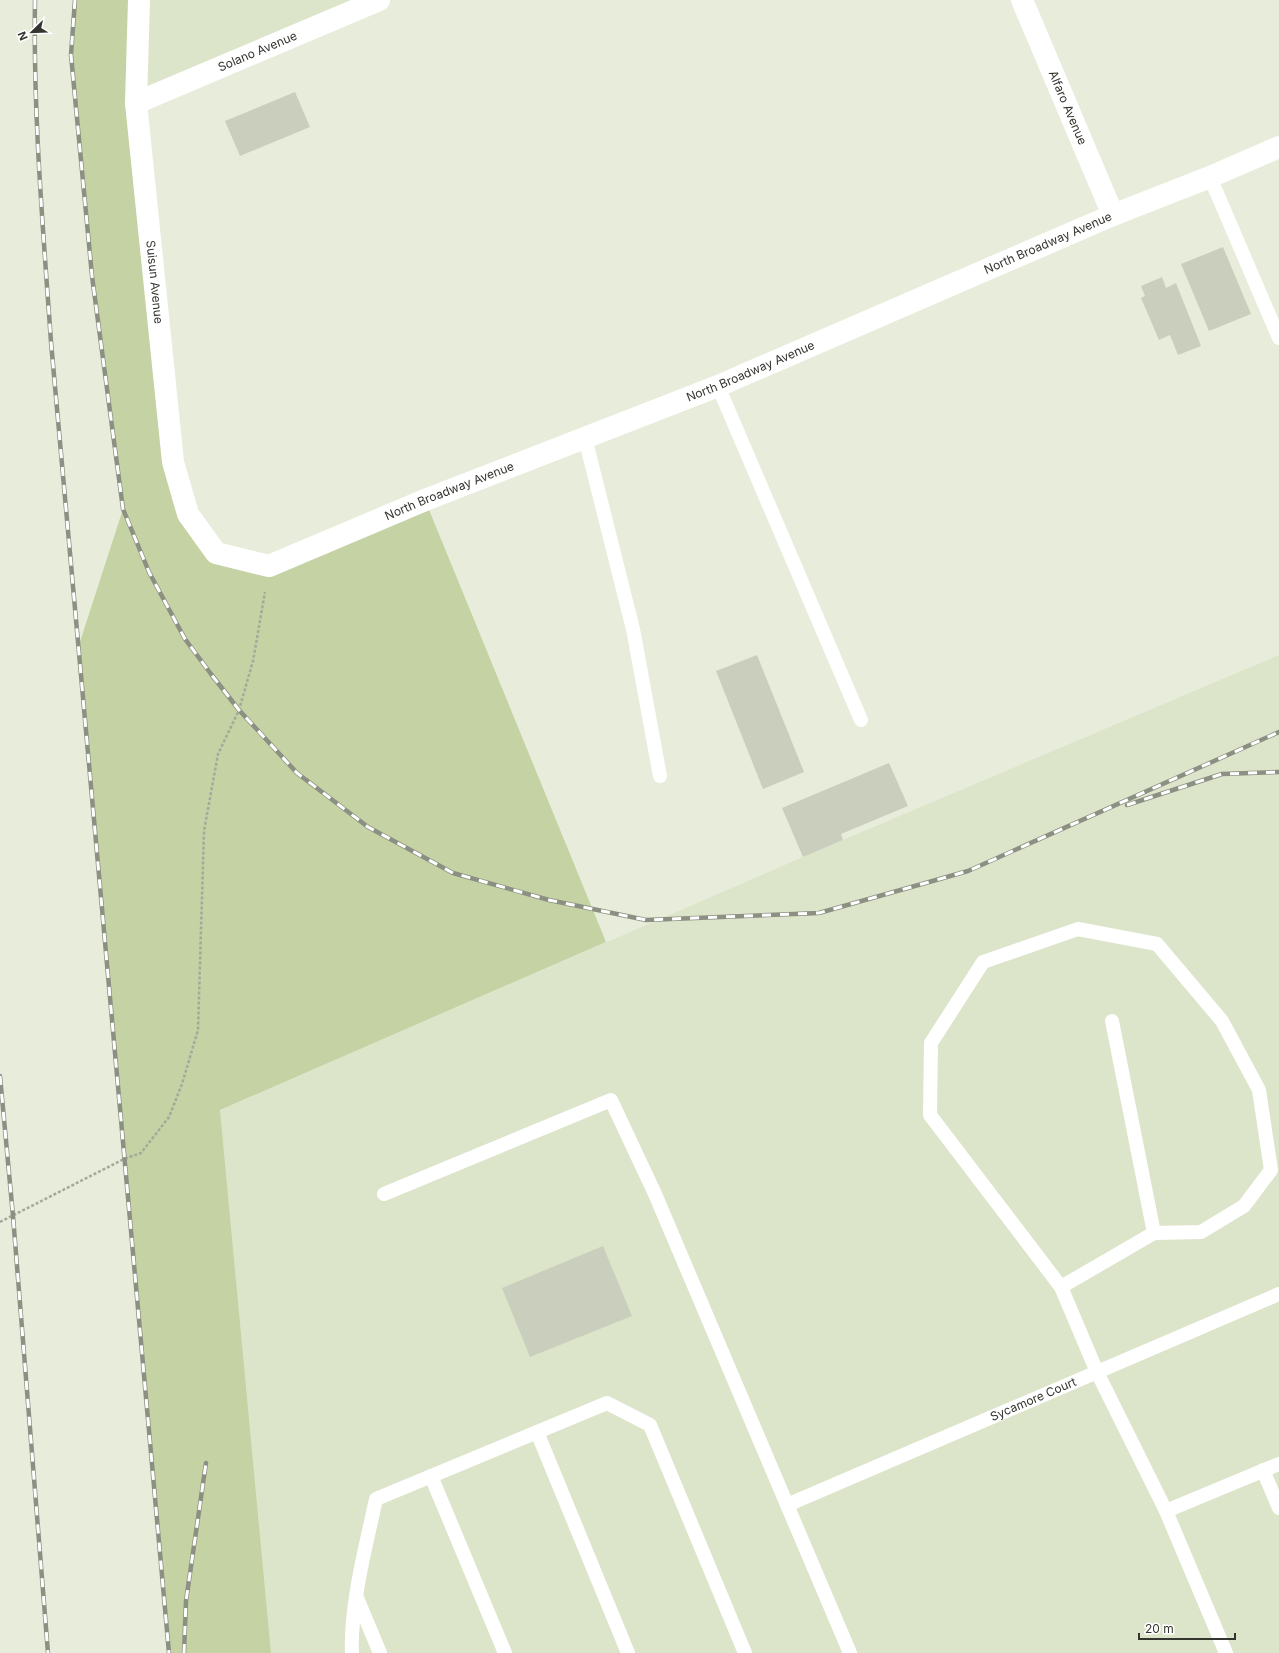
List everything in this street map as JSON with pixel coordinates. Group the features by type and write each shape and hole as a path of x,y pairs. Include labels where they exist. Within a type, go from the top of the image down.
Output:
{"street":[{"name":"Suisun Avenue","path":"139,0 136,104 173,462 188,514 216,553 269,566"},
{"name":"Solano Avenue","path":"136,104 379,0"},
{"name":"Alfaro Avenue","path":"1022,0 1113,215"},
{"name":"North Broadway Avenue","path":"269,566 425,500 718,386 1113,215 1210,177 1279,147"}],"lane":[{"path":"1210,177 1279,338"},
{"path":"718,386 861,720"},
{"path":"585,438 634,629 660,776"},
{"path":"1061,1287 1154,1233 1201,1232 1244,1206 1271,1170 1258,1090 1222,1021 1157,944 1078,929 983,962 931,1043 930,1115 1061,1287 1097,1372 1166,1511 1226,1653"},
{"path":"1112,1022 1154,1233"},
{"path":"384,1194 611,1100 655,1194 850,1653"},
{"name":"Sycamore Court","path":"787,1505 1279,1294"},
{"path":"352,1653 351,1638 356,1597 376,1499 608,1403 650,1425 745,1653"},
{"path":"537,1432 628,1653"},
{"path":"1166,1511 1279,1464"},
{"path":"1263,1470 1279,1508"},
{"path":"431,1476 505,1653"},
{"path":"356,1597 380,1653"}],"path":[{"path":"0,1222 124,1159 141,1153 169,1117 182,1084 198,1030 204,831 218,754 240,710 253,661 269,566"}],"shaded area":[{"path":"139,0 379,0 136,103"},
{"path":"1279,655 1279,1653 271,1653 220,1110 803,857"}],"green space":[{"path":"75,0 139,0 173,462 217,553 269,566 425,500 606,942 220,1110 271,1653 169,1653 78,648 123,509 92,276 71,55"}],"building":[{"path":"295,92 310,127 240,156 225,121"},
{"path":"1223,247 1251,314 1209,331 1181,264"},
{"path":"1162,277 1166,288 1176,283 1201,346 1178,355 1170,335 1159,340 1141,298 1145,296 1141,286"},
{"path":"757,655 804,772 763,789 716,671"},
{"path":"889,763 908,806 841,834 843,840 803,857 782,808"},
{"path":"603,1246 632,1316 530,1357 502,1288"}],"railway":[{"path":"35,0 37,128 51,342 169,1653"},
{"path":"75,0 71,55 92,276 123,509 149,572 185,639 211,674 239,710 297,773 368,827 453,873 549,900 646,920 819,913 968,871 1279,732"},
{"path":"1127,805 1222,774 1279,772"},
{"path":"0,1076 13,1216 48,1653"},
{"path":"184,1653 186,1601 206,1463"}]}
